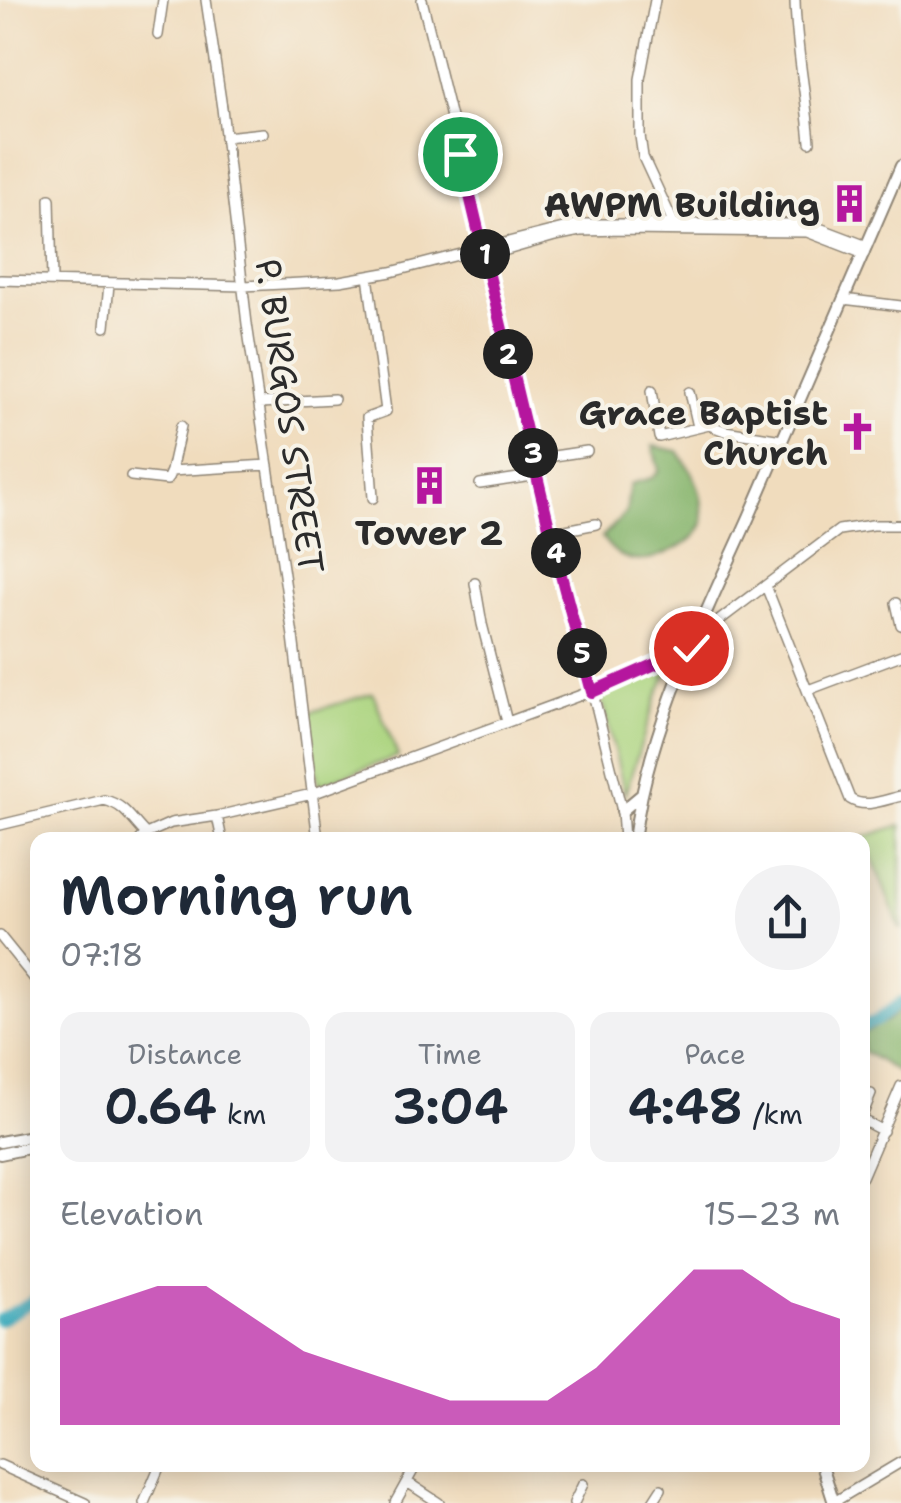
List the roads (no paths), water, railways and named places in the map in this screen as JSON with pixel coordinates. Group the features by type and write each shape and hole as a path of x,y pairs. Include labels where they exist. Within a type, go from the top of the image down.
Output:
{"main road":[{"path":"635,832 658,728 842,298 900,173"},
{"path":"622,811 640,796"},
{"path":"0,1142 30,1136"},
{"path":"0,1154 30,1148"},
{"path":"824,1472 834,1502"}],"street":[{"path":"158,35 163,0"},
{"name":"P. BURGOS STREET","path":"206,0 317,832"},
{"path":"422,0 622,811 623,832"},
{"path":"655,0 640,79 640,136 643,157 674,224"},
{"path":"795,0 810,142"},
{"path":"226,136 263,132"},
{"path":"50,200 52,282"},
{"path":"0,280 244,286 340,281 485,252 555,232 674,224 808,232 865,250"},
{"path":"642,227 732,228"},
{"path":"368,276 386,411 367,418 373,498"},
{"path":"105,327 108,284"},
{"path":"842,298 901,306"},
{"path":"652,390 659,437 709,424 725,431 782,440"},
{"path":"690,392 698,427"},
{"path":"260,403 334,399"},
{"path":"131,476 167,480 180,426"},
{"path":"534,458 587,451"},
{"path":"172,471 268,465"},
{"path":"480,484 538,475"},
{"path":"551,533 596,524"},
{"path":"153,832 170,824 312,794 592,692 693,643 839,530 901,524"},
{"path":"475,583 507,722"},
{"path":"766,586 851,800 866,804 901,796"},
{"path":"896,604 901,626"},
{"path":"808,690 901,655"},
{"path":"0,825 104,800 125,810 140,832"},
{"path":"217,816 220,832"},
{"path":"0,936 30,973"},
{"path":"870,1159 901,1086"},
{"path":"870,1124 883,1130"},
{"path":"834,1502 901,1462"},
{"path":"0,1465 85,1503"},
{"path":"144,1503 157,1472"},
{"path":"395,1503 412,1472"},
{"path":"406,1482 439,1503"},
{"path":"574,1503 583,1484"},
{"path":"652,1503 661,1489"}],"waterway":[{"path":"870,1023 901,1002"},
{"path":"0,1320 30,1303"}],"place":[{"name":"AWPM Building","path":"850,204"},
{"name":"Grace Baptist Church","path":"858,432"},
{"name":"Tower 2","path":"429,485"}]}
